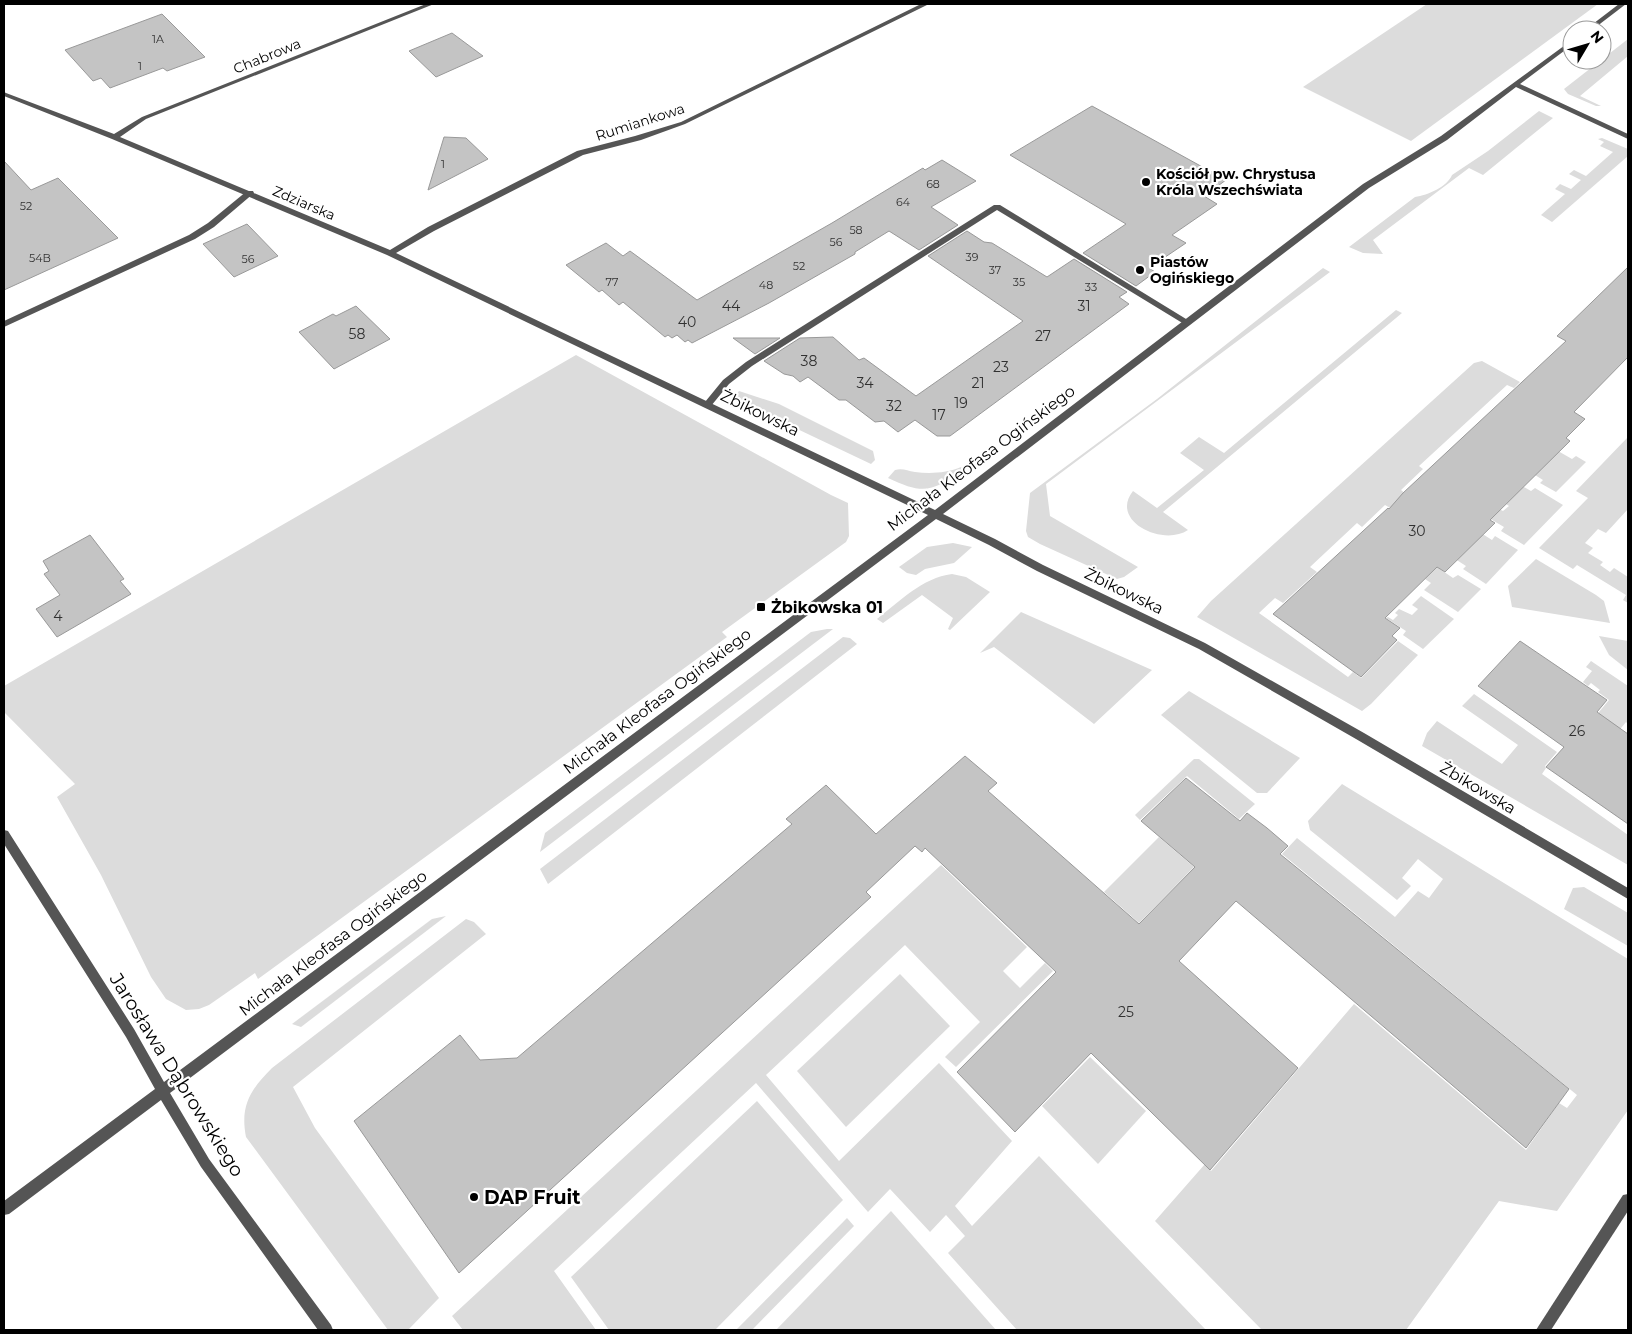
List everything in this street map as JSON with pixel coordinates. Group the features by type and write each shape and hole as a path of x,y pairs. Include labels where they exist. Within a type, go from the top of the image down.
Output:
{"street":[{"name":"Chabrowa","path":"115,137 144,118 431,4"},
{"name":"Rumiankowa","path":"390,253 431,229 580,153 638,138 683,123 926,4"},
{"path":"1601,20 1623,4"},
{"name":"Michała Kleofasa Ogińskiego","path":"4,1209 934,515 1366,186 1444,138 1562,50"},
{"path":"1516,85 1628,137"},
{"name":"Zdziarska","path":"4,94 115,137 390,253 588,348"},
{"path":"4,324 192,236 211,225 250,193"},
{"path":"708,404 726,382 749,364 997,207 1187,322"},
{"name":"Żbikowska","path":"588,348 708,404 1202,646 1360,736 1628,894"},
{"name":"Jarosława Dąbrowskiego","path":"4,835 130,1032 210,1169 326,1330"},
{"path":"1543,1330 1628,1200"}],"shaded area":[{"path":"1427,4 1598,4 1576,20 1562,20 1562,30 1411,141 1303,87"},
{"path":"1628,39 1628,56 1612,69 1612,52"},
{"path":"1588,70 1611,70 1580,96 1601,106 1596,106 1568,94 1564,89"},
{"path":"1539,111 1553,118 1483,175 1469,168 1373,240 1383,254 1363,253 1349,247 1415,197 1442,187 1452,175 1488,151"},
{"path":"1602,138 1628,149 1628,156 1552,222 1541,215 1565,194 1555,189 1560,184 1571,189 1581,180 1569,174 1574,170 1586,176 1613,152 1600,146 1604,142 1598,139"},
{"path":"1323,268 1330,272 1046,484 1050,516 1138,567 1124,577 1117,579 1028,537 1026,531 1030,493 1157,399"},
{"path":"1396,310 1402,313 1163,512 1188,530 1177,534 1165,535 1153,533 1133,521 1128,512 1127,502 1133,491 1157,508 1204,470 1180,453 1199,437 1224,453"},
{"path":"576,355 848,503 849,536 846,542 722,632 727,637 258,979 255,973 209,1005 199,1009 186,1010 166,999 151,977 101,875 57,797 75,784 4,712 4,686"},
{"path":"1482,361 1520,382 1514,388 1507,385 1419,466 1423,469 1401,490 1407,495 1392,509 1385,505 1362,527 1357,523 1310,567 1317,572 1283,603 1275,598 1259,613 1348,677 1353,672 1361,678 1398,641 1418,655 1371,704 1362,711 1197,617 1211,601 1474,363"},
{"path":"739,391 779,404 873,451 875,460 871,464 738,401 736,395"},
{"path":"1628,437 1628,509 1606,533 1598,529 1585,543 1593,548 1588,553 1603,562 1600,565 1610,572 1614,568 1628,577 1628,603 1623,600 1626,595 1577,565 1573,569 1539,548 1588,498 1576,491"},
{"path":"1551,447 1572,459 1576,456 1586,462 1556,492 1540,483 1543,480 1527,470"},
{"path":"961,467 964,469 953,477 928,488 919,489 911,487 888,478 898,469 932,473 950,471"},
{"path":"1515,482 1531,491 1535,488 1563,505 1524,545 1501,531 1504,527 1487,517 1497,508 1503,511 1509,506 1503,502"},
{"path":"1481,533 1492,540 1495,536 1518,550 1486,584 1463,569 1466,566 1449,555"},
{"path":"953,543 972,547 954,563 925,569 916,575 907,573 899,567 927,547"},
{"path":"1536,559 1604,601 1610,623 1512,607 1508,586"},
{"path":"1437,567 1453,578 1458,575 1481,589 1458,612 1424,590 1431,583 1425,579"},
{"path":"952,574 966,577 990,592 950,630 948,629 953,618 922,595 883,623 877,619 921,585 941,576"},
{"path":"1421,596 1454,619 1423,649 1403,635 1406,631 1386,618 1388,617 1393,620 1398,615 1395,613 1399,609 1412,615 1418,609 1412,605"},
{"path":"1021,612 1152,670 1094,724 994,647 980,653"},
{"path":"833,629 540,852 545,833 811,632"},
{"path":"1599,636 1628,641 1628,670 1609,655"},
{"path":"843,637 850,638 857,644 548,884 540,869"},
{"path":"1591,661 1628,686 1628,724 1626,722 1617,733 1594,718 1609,700 1598,692 1600,690 1591,683 1588,686 1583,682 1592,671 1586,667"},
{"path":"1189,691 1300,758 1267,793 1257,793 1161,715"},
{"path":"1474,694 1557,752 1545,766 1546,768 1542,774 1628,835 1628,865 1422,746 1427,733 1437,721 1502,764 1518,745 1462,706"},
{"path":"1194,759 1199,759 1255,804 1239,819 1187,776 1140,820 1135,815"},
{"path":"1342,784 1628,959 1628,1110 1557,1211 1499,1201 1406,1330 1262,1330 1155,1221 1205,1164 1211,1171 1354,1004 1526,1150 1559,1103 1567,1108 1577,1095 1282,854 1297,838 1395,917 1418,891 1429,898 1443,879 1418,859 1402,878 1411,886 1397,900 1310,830 1308,821"},
{"path":"1159,837 1194,867 1139,923 1104,892"},
{"path":"941,865 1027,947 1003,971 1020,988 1045,963 1053,971 956,1067 945,1057 980,1022 905,945 766,1075 839,1161 939,1063 1012,1141 955,1206 972,1226 1039,1156 1206,1330 1017,1330 948,1253 965,1236 946,1215 930,1232 890,1189 868,1212 756,1083 554,1271 596,1330 463,1330 452,1316"},
{"path":"1584,887 1628,913 1628,946 1564,909 1573,888"},
{"path":"446,916 301,1027 292,1024 432,919"},
{"path":"466,919 474,922 486,934 293,1087 315,1128 439,1298 408,1330 388,1330 246,1137 244,1116 248,1099 272,1068"},
{"path":"900,974 950,1026 846,1127 797,1071"},
{"path":"1090,1057 1146,1111 1098,1164 1042,1106"},
{"path":"757,1101 843,1200 715,1330 609,1330 571,1277"},
{"path":"891,1211 996,1330 776,1330"},
{"path":"847,1218 854,1226 752,1330 736,1330"}],"building":[{"path":"162,14 205,57 167,71 163,68 110,88 101,78 93,81 65,50"},
{"path":"452,33 483,56 436,77 409,51"},
{"name":"Kościół pw. Chrystusa Króla Wszechświata","path":"1092,106 1226,180 1204,196 1217,204 1172,235 1186,243 1149,268 1155,272 1136,286 1083,253 1126,224 1010,155"},
{"path":"444,137 466,138 488,159 428,190"},
{"path":"942,160 976,181 931,207 958,225 919,250 889,231 855,252 855,254 769,303 692,343 688,340 685,342 677,335 672,338 668,335 665,337 623,302 619,305 602,290 599,292 566,265 606,243 623,256 630,251 697,300 832,223 923,168 925,170"},
{"path":"4,161 31,190 58,178 118,238 4,290"},
{"path":"247,224 278,256 234,277 203,244"},
{"path":"967,231 984,242 992,243 1047,277 1074,259 1127,292 1119,297 1129,304 950,436 937,436 915,420 898,432 884,421 875,422 846,400 839,400 808,377 800,382 793,376 784,374 764,361 800,338 833,337 859,360 864,358 916,396 1023,321 928,256"},
{"path":"1628,267 1628,357 1574,412 1585,419 1566,438 1570,441 1490,520 1495,523 1445,572 1437,567 1385,618 1400,628 1392,636 1397,640 1361,677 1273,614 1389,509 1403,493 1566,341 1557,336"},
{"path":"356,306 390,339 334,369 299,332 333,314 336,316"},
{"path":"733,338 780,338 755,354"},
{"path":"90,535 124,579 120,581 131,594 57,637 36,609 60,595 44,574 49,571 43,561"},
{"path":"1520,641 1607,700 1597,712 1628,734 1628,824 1546,767 1564,747 1478,686"},
{"path":"965,756 997,783 988,791 1139,924 1195,867 1141,821 1186,778 1240,821 1247,813 1267,828 1288,846 1280,854 1569,1089 1526,1148 1236,901 1179,961 1298,1068 1210,1170 1091,1053 1015,1132 957,1072 1056,972 925,848 922,852 915,846 866,892 871,897 459,1273 354,1121 460,1035 480,1060 517,1058 792,824 786,819 826,785 876,834"}],"place":[{"name":"Kościół pw. Chrystusa Króla Wszechświata","path":"1146,182"},
{"name":"Piastów Ogińskiego","path":"1140,270"},
{"name":"Żbikowska 01","path":"761,607"},
{"name":"DAP Fruit","path":"474,1197"}]}
